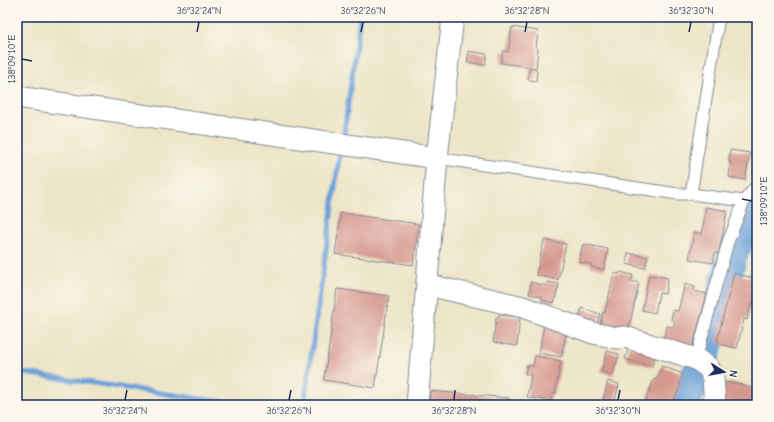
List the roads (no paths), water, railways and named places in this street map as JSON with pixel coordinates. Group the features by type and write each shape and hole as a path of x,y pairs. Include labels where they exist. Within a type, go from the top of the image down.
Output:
{"street":[{"path":"417,405 428,285 437,158 453,17"},
{"path":"17,98 437,158"},
{"path":"428,285 523,307 593,333 617,338 625,337 661,348 702,364 713,378 715,405"}],"lane":[{"path":"691,194 719,17"},
{"path":"437,158 678,194 691,194 744,201"},
{"path":"702,364 728,242 744,201 757,185"}],"waterway":[{"path":"344,134 360,17"},
{"path":"304,405 340,152"},
{"path":"684,405 705,355 733,253 757,202"},
{"path":"17,372 243,405"}]}
